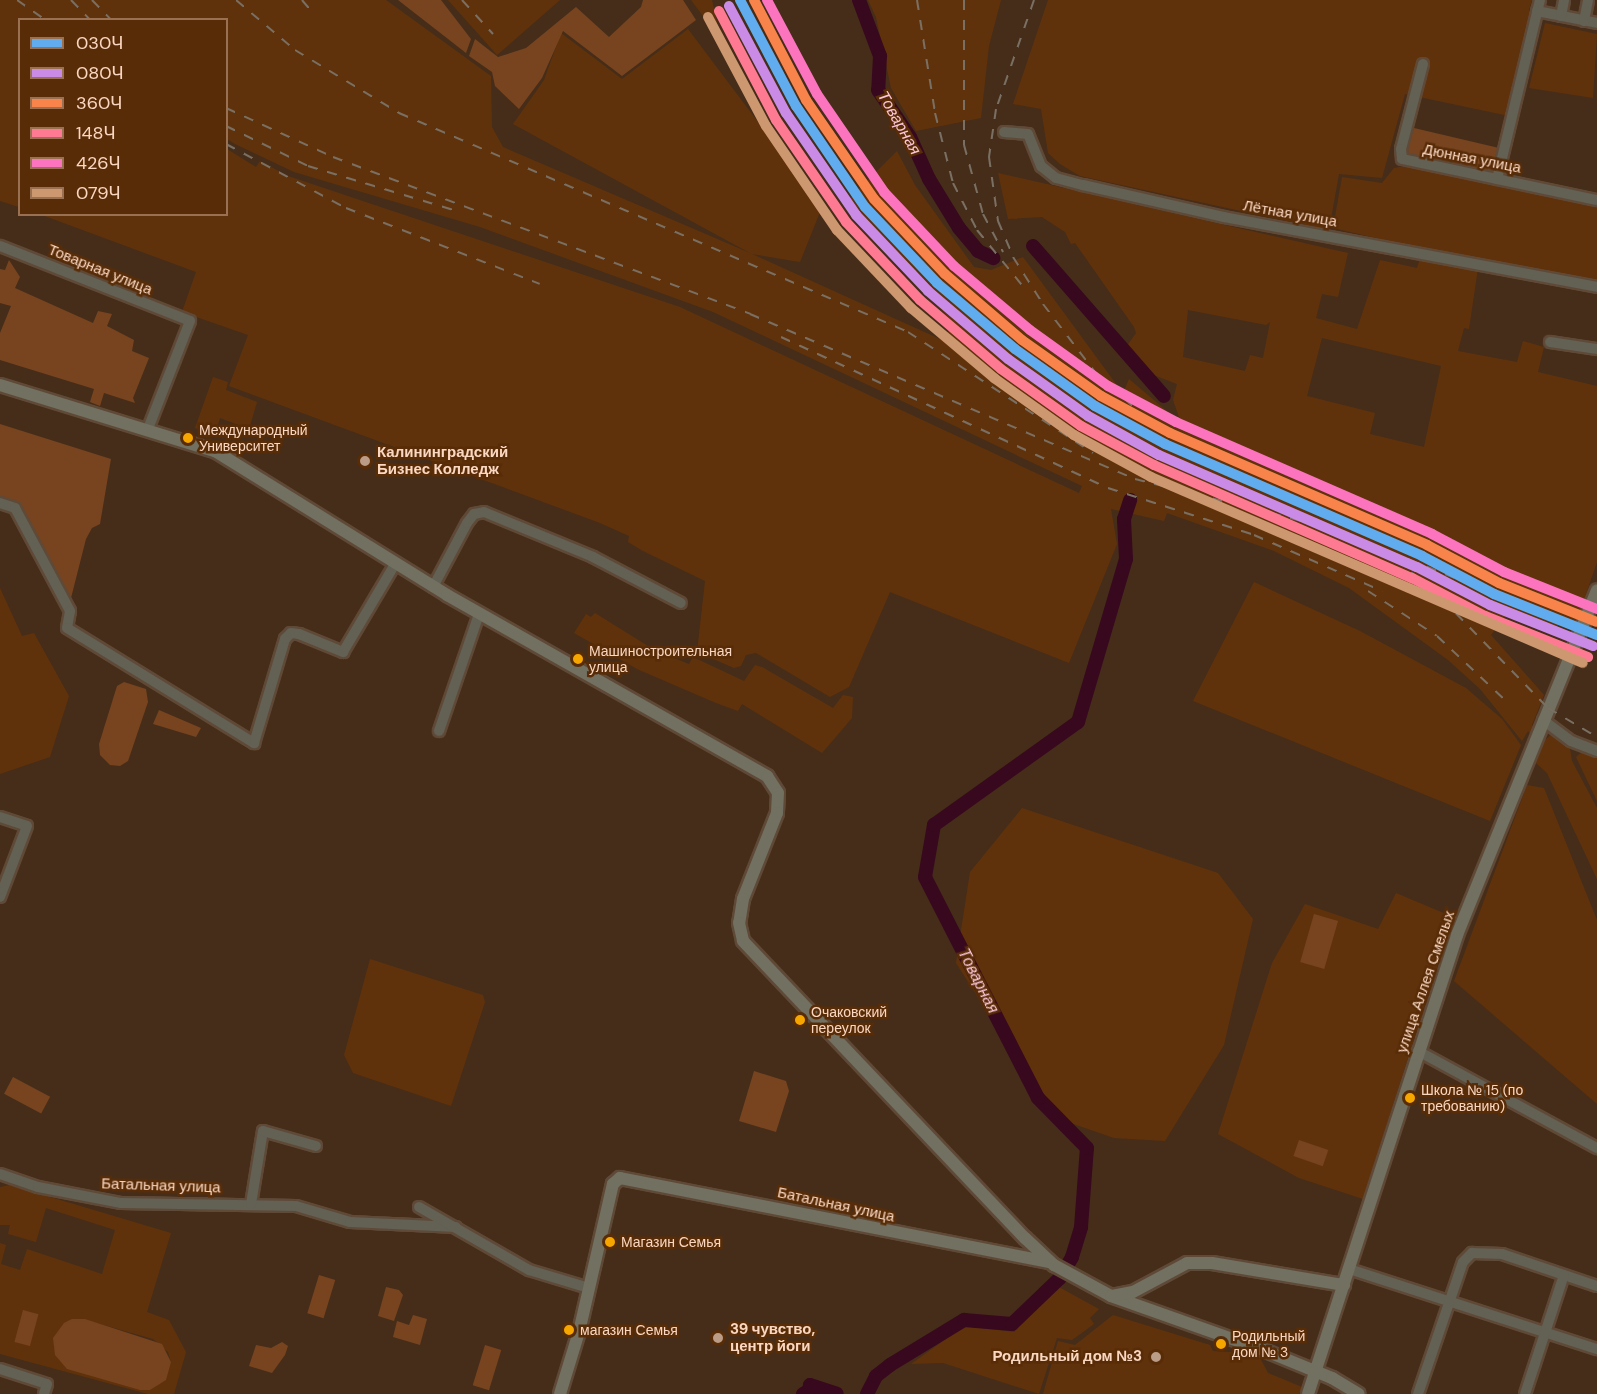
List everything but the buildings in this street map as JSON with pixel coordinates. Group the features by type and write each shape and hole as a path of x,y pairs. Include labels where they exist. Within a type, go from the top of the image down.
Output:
{"main road":[{"path":"0,385 215,451 433,587 695,733 767,776 778,793 777,813 739,913 743,941 1025,1238 1052,1263 1071,1276 1110,1296 1261,1349 1316,1375 1332,1378 1359,1394"},
{"name":"улица Аллея Смелых","path":"1308,1394 1464,914 1597,590"},
{"name":"Батальная улица","path":"589,1288 616,1180 728,1197 1012,1257 1052,1263"},
{"path":"1012,1257 1020,1252 1025,1238"},
{"path":"1110,1296 1133,1292 1187,1263 1212,1263 1344,1285"},
{"path":"560,1394 589,1288"},
{"path":"1133,1292 1132,1300 1137,1305"}],"street":[{"path":"1560,16 1564,0"},
{"path":"1584,21 1588,0"},
{"path":"1497,179 1538,6 1560,16 1597,23"},
{"name":"Дюнная улица","path":"1423,64 1401,149 1402,159 1597,200"},
{"name":"Лётная улица","path":"1004,132 1028,134 1041,166 1056,178 1083,186 1224,217 1597,287"},
{"name":"Товарная улица","path":"0,246 190,321 148,429"},
{"path":"1550,342 1597,350"},
{"path":"0,503 15,508 70,611 67,628 254,743 285,639 291,633 300,634 343,652 399,566"},
{"path":"433,587 467,523 474,514 484,512 594,557 681,603"},
{"path":"439,731 479,614"},
{"path":"1543,720 1571,741 1597,751"},
{"path":"0,817 27,826 0,897"},
{"path":"1418,1051 1597,1148"},
{"path":"251,1204 263,1131 316,1146"},
{"name":"Батальная улица","path":"0,1174 72,1195 121,1203 251,1204 315,1209 350,1222 456,1227"},
{"path":"419,1207 528,1270 589,1288"},
{"path":"1418,1394 1463,1262 1472,1253 1502,1254 1597,1286"},
{"path":"1348,1269 1597,1350"},
{"path":"1525,1394 1564,1275"},
{"path":"0,1369 46,1389"}],"shaded area":[{"path":"0,0 386,0 491,76 492,127 503,147 750,253 513,124 544,80 561,33 622,79 688,29 822,207 800,262 752,254 942,340 954,323 843,205 897,151 915,185 974,267 991,270 1023,257 1119,388 1124,391 1129,379 1181,423 1173,400 1177,384 1151,374 1122,353 1136,333 1134,327 1075,243 1071,244 1065,232 1042,217 1008,219 998,173 1348,253 1338,297 1322,294 1316,318 1357,329 1380,260 1417,268 1420,258 1478,268 1469,329 1464,328 1458,351 1517,362 1523,341 1544,347 1538,372 1597,386 1597,562 1575,626 1560,623 1554,631 1508,612 1491,635 1544,695 1532,725 1539,732 1535,741 1528,731 1522,741 1480,689 1448,660 1349,588 1274,551 1167,513 1164,521 1111,509 1117,544 1069,663 890,592 849,687 830,697 756,653 746,655 741,666 734,668 697,652 705,581 643,551 628,542 629,536 600,523 229,386 248,335 182,312 196,272 45,216 228,216 228,150 256,167 260,161 288,176 680,307 1079,493 1082,486 713,312 480,227 294,172 235,144 228,140 228,18 18,18 18,207 0,201","holes":["1188,310 1266,325 1270,322 1263,358 1250,355 1245,371 1183,357","1322,338 1441,366 1424,447 1370,434 1375,413 1307,396"]},
{"path":"398,0 441,0 471,39 466,53"},
{"path":"448,0 560,0 497,55"},
{"path":"643,0 683,0 696,20 622,76 563,31 542,78 519,109 495,86 492,72 469,56 475,39 498,57 526,48 576,7 609,37 641,7"},
{"path":"691,0 712,0 718,27 712,28"},
{"path":"868,0 1001,0 989,46 981,118 916,131 891,88 876,17"},
{"path":"1048,0 1532,0 1529,10 1532,12 1509,116 1405,94 1382,178 1339,174 1329,230 1080,176 1060,164 1048,153 1041,109 1013,104"},
{"path":"1545,23 1597,34 1593,98 1529,88"},
{"path":"1414,128 1499,148 1495,174 1412,158 1406,150"},
{"path":"1410,165 1597,204 1597,282 1478,262 1333,228 1342,177 1382,183 1394,168"},
{"path":"9,260 20,277 15,288 93,323 98,311 112,314 107,326 134,340 132,351 149,358 133,398 135,403 104,393 100,406 90,402 94,389 0,360 0,333 11,306 0,303 0,269 5,270"},
{"path":"213,377 228,382 226,390 257,402 249,429 220,418 215,434 195,428"},
{"path":"0,424 111,459 100,524 92,528 86,539 71,598 17,505 0,500"},
{"path":"1254,582 1360,631 1466,688 1502,719 1521,745 1490,821 1193,701"},
{"path":"0,588 22,636 34,633 69,696 50,757 0,774"},
{"path":"595,613 656,651 689,664 693,657 744,681 755,665 762,667 833,708 843,695 853,697 852,718 822,753 742,704 738,711 716,703 637,669 574,633 586,614 591,617"},
{"path":"124,682 146,689 148,702 128,761 120,766 110,765 100,755 99,744 117,686"},
{"path":"159,710 201,728 196,737 153,724"},
{"path":"1554,732 1569,743 1572,761 1597,808 1597,879 1547,773 1536,763 1545,740"},
{"path":"1582,752 1597,758 1597,801 1576,757"},
{"path":"1527,785 1544,788 1597,920 1597,1104 1454,981"},
{"path":"1022,808 1218,873 1253,919 1224,1045 1165,1141 1114,1138 1056,1118 956,963 970,872"},
{"path":"1396,893 1453,917 1363,1199 1299,1178 1218,1134 1272,963 1305,904 1378,929"},
{"path":"1314,914 1338,921 1324,969 1300,962"},
{"path":"370,959 483,995 485,1002 451,1106 353,1073 344,1055"},
{"path":"754,1071 786,1081 789,1091 776,1132 739,1121"},
{"path":"13,1077 50,1097 41,1113 4,1094"},
{"path":"1299,1140 1328,1150 1323,1166 1293,1156"},
{"path":"10,1185 171,1233 147,1312 169,1320 186,1352 174,1394 148,1394 0,1354 0,1243 6,1245 1,1264 20,1270 27,1249 102,1274 115,1230 46,1208 36,1242 8,1234 10,1225 0,1225 0,1187","holes":["82,1319 153,1339 168,1352 171,1362 150,1390 67,1368"]},
{"path":"319,1275 335,1280 324,1318 307,1313"},
{"path":"1057,1286 1099,1309 1090,1318 1094,1324 1072,1340 1057,1338 1039,1394 943,1363 911,1364 964,1326 1014,1332"},
{"path":"386,1287 399,1290 403,1295 394,1321 378,1316"},
{"path":"23,1310 38,1314 30,1346 14,1342"},
{"path":"413,1315 427,1319 420,1345 393,1337 397,1321 409,1325"},
{"name":"Родильный дом №3","path":"1113,1315 1210,1345 1213,1351 1258,1354 1268,1373 1302,1387 1299,1394 1043,1394 1058,1341 1075,1345"},
{"path":"72,1319 85,1319 162,1344 171,1362 166,1380 150,1390 140,1390 67,1369 55,1355 53,1338 64,1323"},
{"path":"282,1342 288,1346 285,1355 272,1373 249,1366 256,1345 271,1348"},
{"path":"485,1345 501,1350 489,1390 473,1385"}],"waterway":[{"name":"Товарная","path":"859,0 880,56 878,90 910,137 929,179 959,228 978,251 993,258"},
{"name":"Товарная","path":"1033,246 1164,396"},
{"name":"Товарная","path":"867,1394 876,1376 890,1365 964,1320 1012,1324 1060,1278 1072,1257 1081,1227 1087,1148 1038,1098 925,877 934,825 1078,722 1126,559 1124,519 1130,500"},
{"name":"Товарная","path":"803,1394 809,1391 810,1385 837,1394"}],"railway":[{"path":"17,0 43,18"},
{"path":"71,0 88,18"},
{"path":"92,0 109,18"},
{"path":"236,0 295,50 399,113 908,332 1093,453"},
{"path":"302,0 312,12"},
{"path":"462,0 493,34"},
{"path":"917,0 935,113 953,183 977,230 1026,290"},
{"path":"964,0 964,145 983,214 1003,252"},
{"path":"1034,0 996,109 989,157 998,221 1013,257 1043,304 1095,372 1149,421 1211,452 1431,546"},
{"path":"228,109 333,157 750,314 1135,479 1334,529 1494,594"},
{"path":"228,127 308,166 454,210"},
{"path":"228,145 346,208 540,284"},
{"path":"781,337 1108,488 1254,535 1382,591"},
{"path":"1396,559 1442,599 1548,708 1597,737"},
{"path":"1368,591 1437,636 1505,700"}],"transit line":[{"name":"030Ч","path":"740,0 796,106 865,207 937,283 1015,349 1095,406 1165,444 1422,556 1494,594 1597,635"},
{"name":"360Ч","path":"754,0 806,100 874,199 945,274 1022,340 1101,396 1170,433 1427,545 1499,583 1597,622"},
{"name":"426Ч","path":"767,0 817,94 884,192 954,266 1030,330 1108,386 1176,422 1432,534 1504,572 1597,609"},
{"name":"080Ч","path":"729,6 786,113 856,215 928,291 1008,359 1088,416 1159,455 1417,567 1490,605 1593,646"},
{"name":"148Ч","path":"719,11 776,120 846,222 920,300 1001,369 1081,426 1154,465 1412,578 1485,616 1588,657"},
{"name":"079Ч","path":"708,17 766,126 837,230 911,308 994,378 1074,435 1151,477 1583,663"}],"place":[{"name":"Международный Университет","path":"188,438"},
{"name":"Калининградский Бизнес Колледж","path":"365,461"},
{"name":"Машиностроительная улица","path":"578,659"},
{"name":"Очаковский переулок","path":"800,1020"},
{"name":"Школа № 15 (по требованию)","path":"1410,1098"},
{"name":"Магазин Семья","path":"610,1242"},
{"name":"магазин Семья","path":"569,1330"},
{"name":"39 чувство, центр йоги","path":"718,1338"},
{"name":"Родильный дом № 3","path":"1221,1344"},
{"name":"Родильный дом №3","path":"1156,1357"}]}
